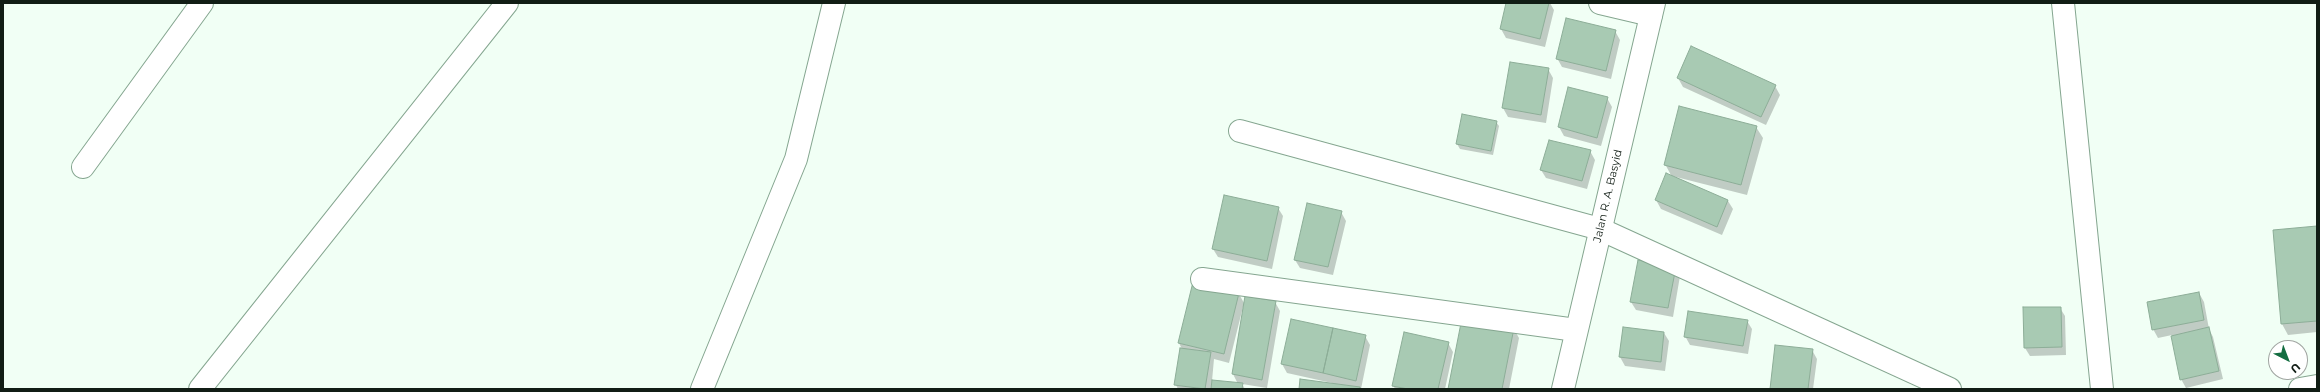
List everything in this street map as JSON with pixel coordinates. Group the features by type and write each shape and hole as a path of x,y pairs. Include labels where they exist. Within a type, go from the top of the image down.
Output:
{"street":[{"path":"83,167 202,3"},
{"path":"200,389 507,3"},
{"path":"702,389 796,159 834,3"},
{"path":"1600,3 1652,9"},
{"path":"2062,3 2102,389"},
{"name":"Jalan R. A. Basyid","path":"1563,389 1652,9"},
{"path":"1240,131 1600,230 1950,389"},
{"path":"1202,279 1576,330"},
{"path":"2300,389 2317,386"}],"building":[{"path":"1506,3 1549,3 1540,39 1500,29"},
{"path":"1566,18 1616,30 1606,71 1556,59"},
{"path":"1691,46 1776,85 1761,117 1677,78"},
{"path":"1510,62 1549,68 1541,115 1502,108"},
{"path":"1568,87 1608,97 1597,138 1558,127"},
{"path":"1679,106 1757,126 1741,185 1664,165"},
{"path":"1462,114 1497,121 1491,151 1456,144"},
{"path":"1549,140 1591,150 1582,181 1540,170"},
{"path":"1666,173 1728,200 1717,227 1655,200"},
{"path":"1224,195 1279,207 1267,261 1212,249"},
{"path":"1307,203 1342,211 1328,267 1294,260"},
{"path":"2317,226 2317,321 2281,324 2273,230"},
{"path":"1638,260 1676,267 1668,308 1630,302"},
{"path":"1193,282 1239,293 1224,354 1178,343"},
{"path":"2199,292 2204,320 2152,330 2147,302"},
{"path":"1245,296 1276,301 1262,380 1232,374"},
{"path":"2023,307 2061,307 2062,347 2024,348"},
{"path":"1688,311 1748,320 1743,346 1684,337"},
{"path":"1462,318 1514,328 1502,389 1448,389"},
{"path":"1291,319 1333,328 1323,373 1281,364"},
{"path":"1623,327 1664,332 1661,362 1619,357"},
{"path":"2209,327 2219,371 2180,380 2171,336"},
{"path":"1333,328 1366,335 1356,381 1323,373"},
{"path":"1404,332 1449,342 1438,389 1408,389 1392,386"},
{"path":"1775,345 1813,349 1808,389 1770,389"},
{"path":"1180,348 1211,352 1205,389 1174,385"},
{"path":"1300,379 1360,387 1360,389 1299,389"},
{"path":"1212,380 1243,383 1242,389 1211,389"}]}
